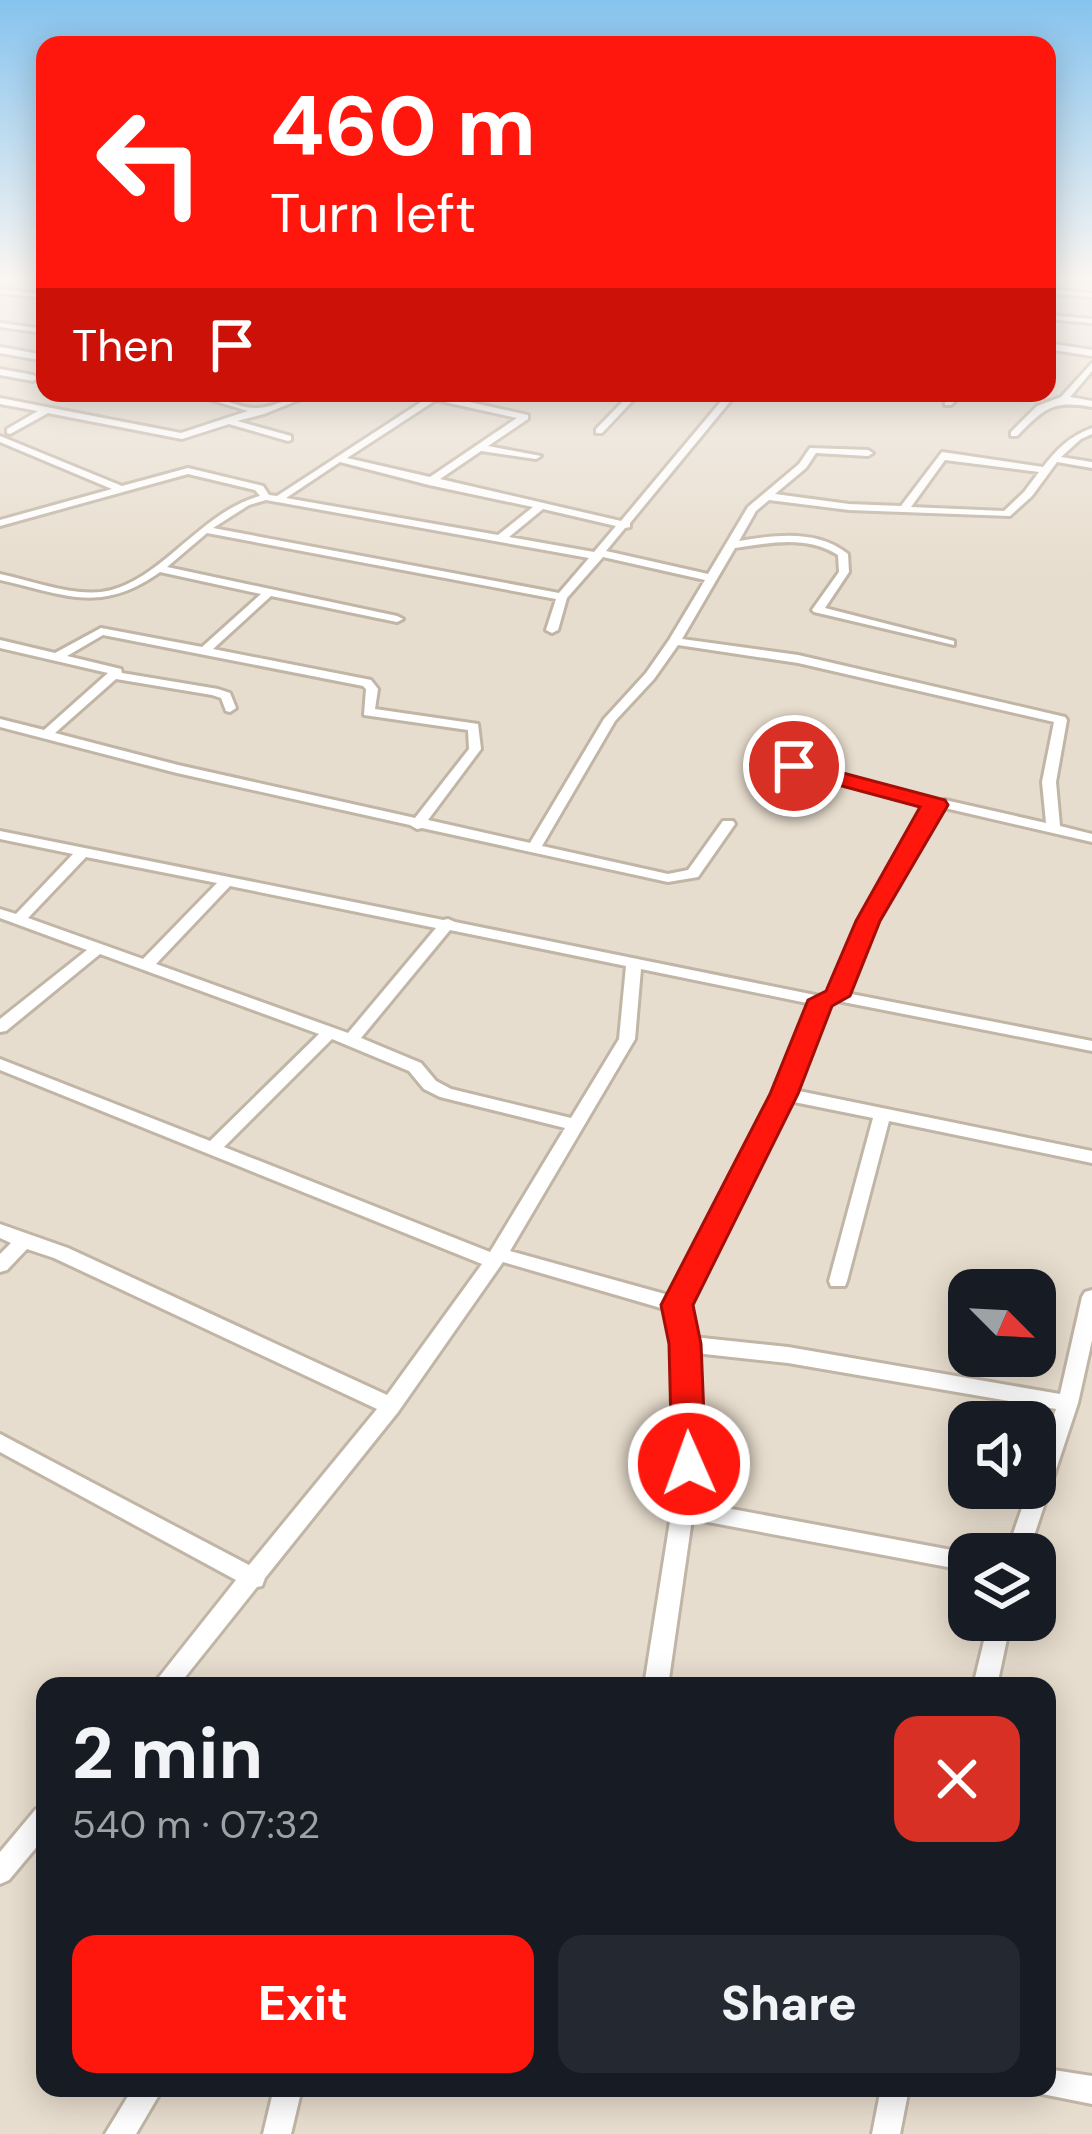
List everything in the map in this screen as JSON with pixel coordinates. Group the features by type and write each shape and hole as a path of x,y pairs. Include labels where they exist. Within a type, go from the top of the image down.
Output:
{"street":[{"path":"1014,434 1040,408 1064,399 1080,380"},
{"path":"1064,399 1092,404"},
{"path":"0,401 171,436 288,402"},
{"path":"225,402 262,412"},
{"path":"282,496 427,402"},
{"path":"429,482 525,416 467,402"},
{"path":"599,430 627,402"},
{"path":"552,630 562,597 726,402"},
{"path":"0,414 20,405"},
{"path":"5,435 46,410"},
{"path":"232,422 288,437"},
{"path":"765,496 849,507 1006,514 1023,501 1054,459 1092,430"},
{"path":"5,435 122,489"},
{"path":"480,448 536,456"},
{"path":"534,848 610,719 675,641 752,508 803,466 813,450 868,453"},
{"path":"906,506 944,455 1044,470"},
{"path":"338,459 626,525"},
{"path":"1054,459 1092,465"},
{"path":"0,523 188,471 260,488 266,496"},
{"path":"0,577 101,595 159,569 246,502 282,496 710,578"},
{"path":"501,538 540,506"},
{"path":"208,530 562,597"},
{"path":"732,544 783,540 834,547 843,554 844,572 818,610 950,643"},
{"path":"159,569 397,619"},
{"path":"0,597 23,582"},
{"path":"206,650 268,593"},
{"path":"57,657 97,631 367,683 372,688 368,712 477,729 475,749 417,825"},
{"path":"675,641 798,658 1061,720 1049,782 1052,828"},
{"path":"0,644 111,670 118,676 214,692 226,696 230,708"},
{"path":"46,735 118,676"},
{"path":"0,723 417,825 682,878 693,874 728,824"},
{"path":"794,766 937,805 1092,838"},
{"path":"657,1677 689,1464 685,1344 677,1305 868,921 931,807 937,805"},
{"path":"0,835 1092,1046"},
{"path":"20,918 82,853"},
{"path":"148,963 226,882"},
{"path":"0,914 148,963 351,1040 416,1067 430,1084 446,1093 576,1125"},
{"path":"351,1040 448,923"},
{"path":"0,1028 98,948"},
{"path":"172,1677 391,1406 496,1257 627,1039 634,961"},
{"path":"212,1148 330,1032"},
{"path":"0,1064 496,1257 677,1305"},
{"path":"784,1094 1092,1157"},
{"path":"838,1281 882,1115"},
{"path":"0,1232 81,1263 391,1406"},
{"path":"0,1265 24,1241"},
{"path":"1024,1533 1068,1403 1092,1297"},
{"path":"685,1344 788,1355 1068,1403"},
{"path":"0,1442 254,1579"},
{"path":"684,1510 948,1558"},
{"path":"987,1677 995,1641"},
{"path":"0,1871 36,1829"},
{"path":"1056,2084 1092,2090"},
{"path":"119,2134 143,2097"},
{"path":"277,2134 286,2097"},
{"path":"886,2134 894,2097"}],"shaded area":[{"path":"0,380 36,380 36,402 1056,402 1056,380 1092,380 1092,2134 0,2134"}],"route":[{"path":"689,1464 685,1344 677,1305 784,1094 821,1000 837,996 868,921 931,807 937,805 794,766"}]}
